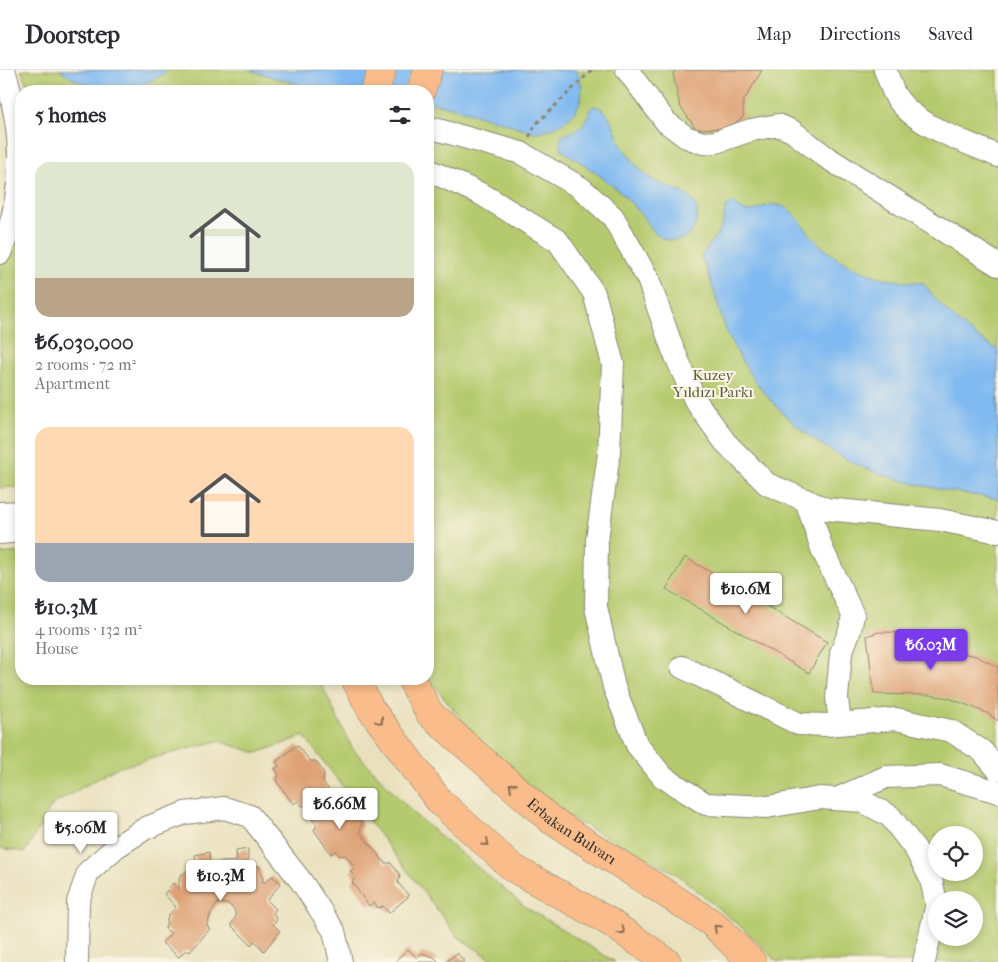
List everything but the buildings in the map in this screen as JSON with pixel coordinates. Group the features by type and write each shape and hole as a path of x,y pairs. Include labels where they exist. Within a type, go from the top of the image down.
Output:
{"highway":[{"path":"377,85 382,70"},
{"path":"422,85 428,70"},
{"path":"359,685 370,708 440,802 513,868 608,921 667,962"},
{"name":"Erbakan Bulvarı","path":"414,685 430,714 551,820 712,923 752,962"}],"street":[{"path":"4,70 15,111"},
{"path":"626,70 666,122 686,137 703,143 716,142 751,130 778,124 792,131 826,157 998,266"},
{"path":"885,70 896,95 906,109 934,129 998,156"},
{"path":"434,129 521,153 581,188 613,217 648,279 672,348 695,400 725,442 767,484 826,510 940,520 998,532"},
{"path":"434,173 483,195 558,241 594,294 613,364 609,453 597,540 596,607 614,687 637,745 664,777 706,804 767,807 820,798 862,801 890,816 916,850 932,879 934,891"},
{"path":"0,252 13,215 15,203"},
{"path":"806,500 822,549 853,615 850,630 840,653 837,698 840,724"},
{"path":"0,513 15,512"},
{"path":"0,533 15,532"},
{"path":"682,667 799,724 840,724 896,719 951,732 982,751 998,770"},
{"path":"836,799 886,777 940,774 998,792"},
{"path":"77,962 78,902 88,872 116,847 146,828 185,813 224,808 250,816 300,881 334,931 341,962"},
{"path":"924,962 928,944"}],"path":[{"path":"521,153 536,124 592,70"}],"green space":[{"name":"Kuzey Yıldızı Parkı","path":"21,70 998,70 998,962 777,962 754,938 677,874 563,814 488,752 434,685 434,85 27,85"},
{"path":"13,232 15,232 15,487 0,488 0,263"},
{"path":"15,553 15,685 322,685 352,748 415,815 524,906 615,962 496,962 458,937 304,736 257,753 218,741 116,768 52,805 25,852 0,848 0,554"}],"water":[{"path":"60,70 168,70 156,78 138,85 90,85 72,78"},
{"path":"249,70 576,70 581,82 582,93 574,112 567,120 547,130 535,132 448,106 434,104 434,85 301,85"},
{"path":"594,106 600,107 608,116 623,148 641,170 651,179 681,192 693,201 697,219 694,228 688,236 672,240 659,236 631,203 613,186 562,150 560,142 562,135 570,133 581,126 586,120 590,109"},
{"path":"733,202 742,210 750,212 770,205 782,206 793,213 817,242 840,260 866,273 880,277 923,283 957,321 998,350 998,499 913,483 865,468 824,446 787,417 771,401 756,383 732,343 701,257 722,225 726,209"}]}
